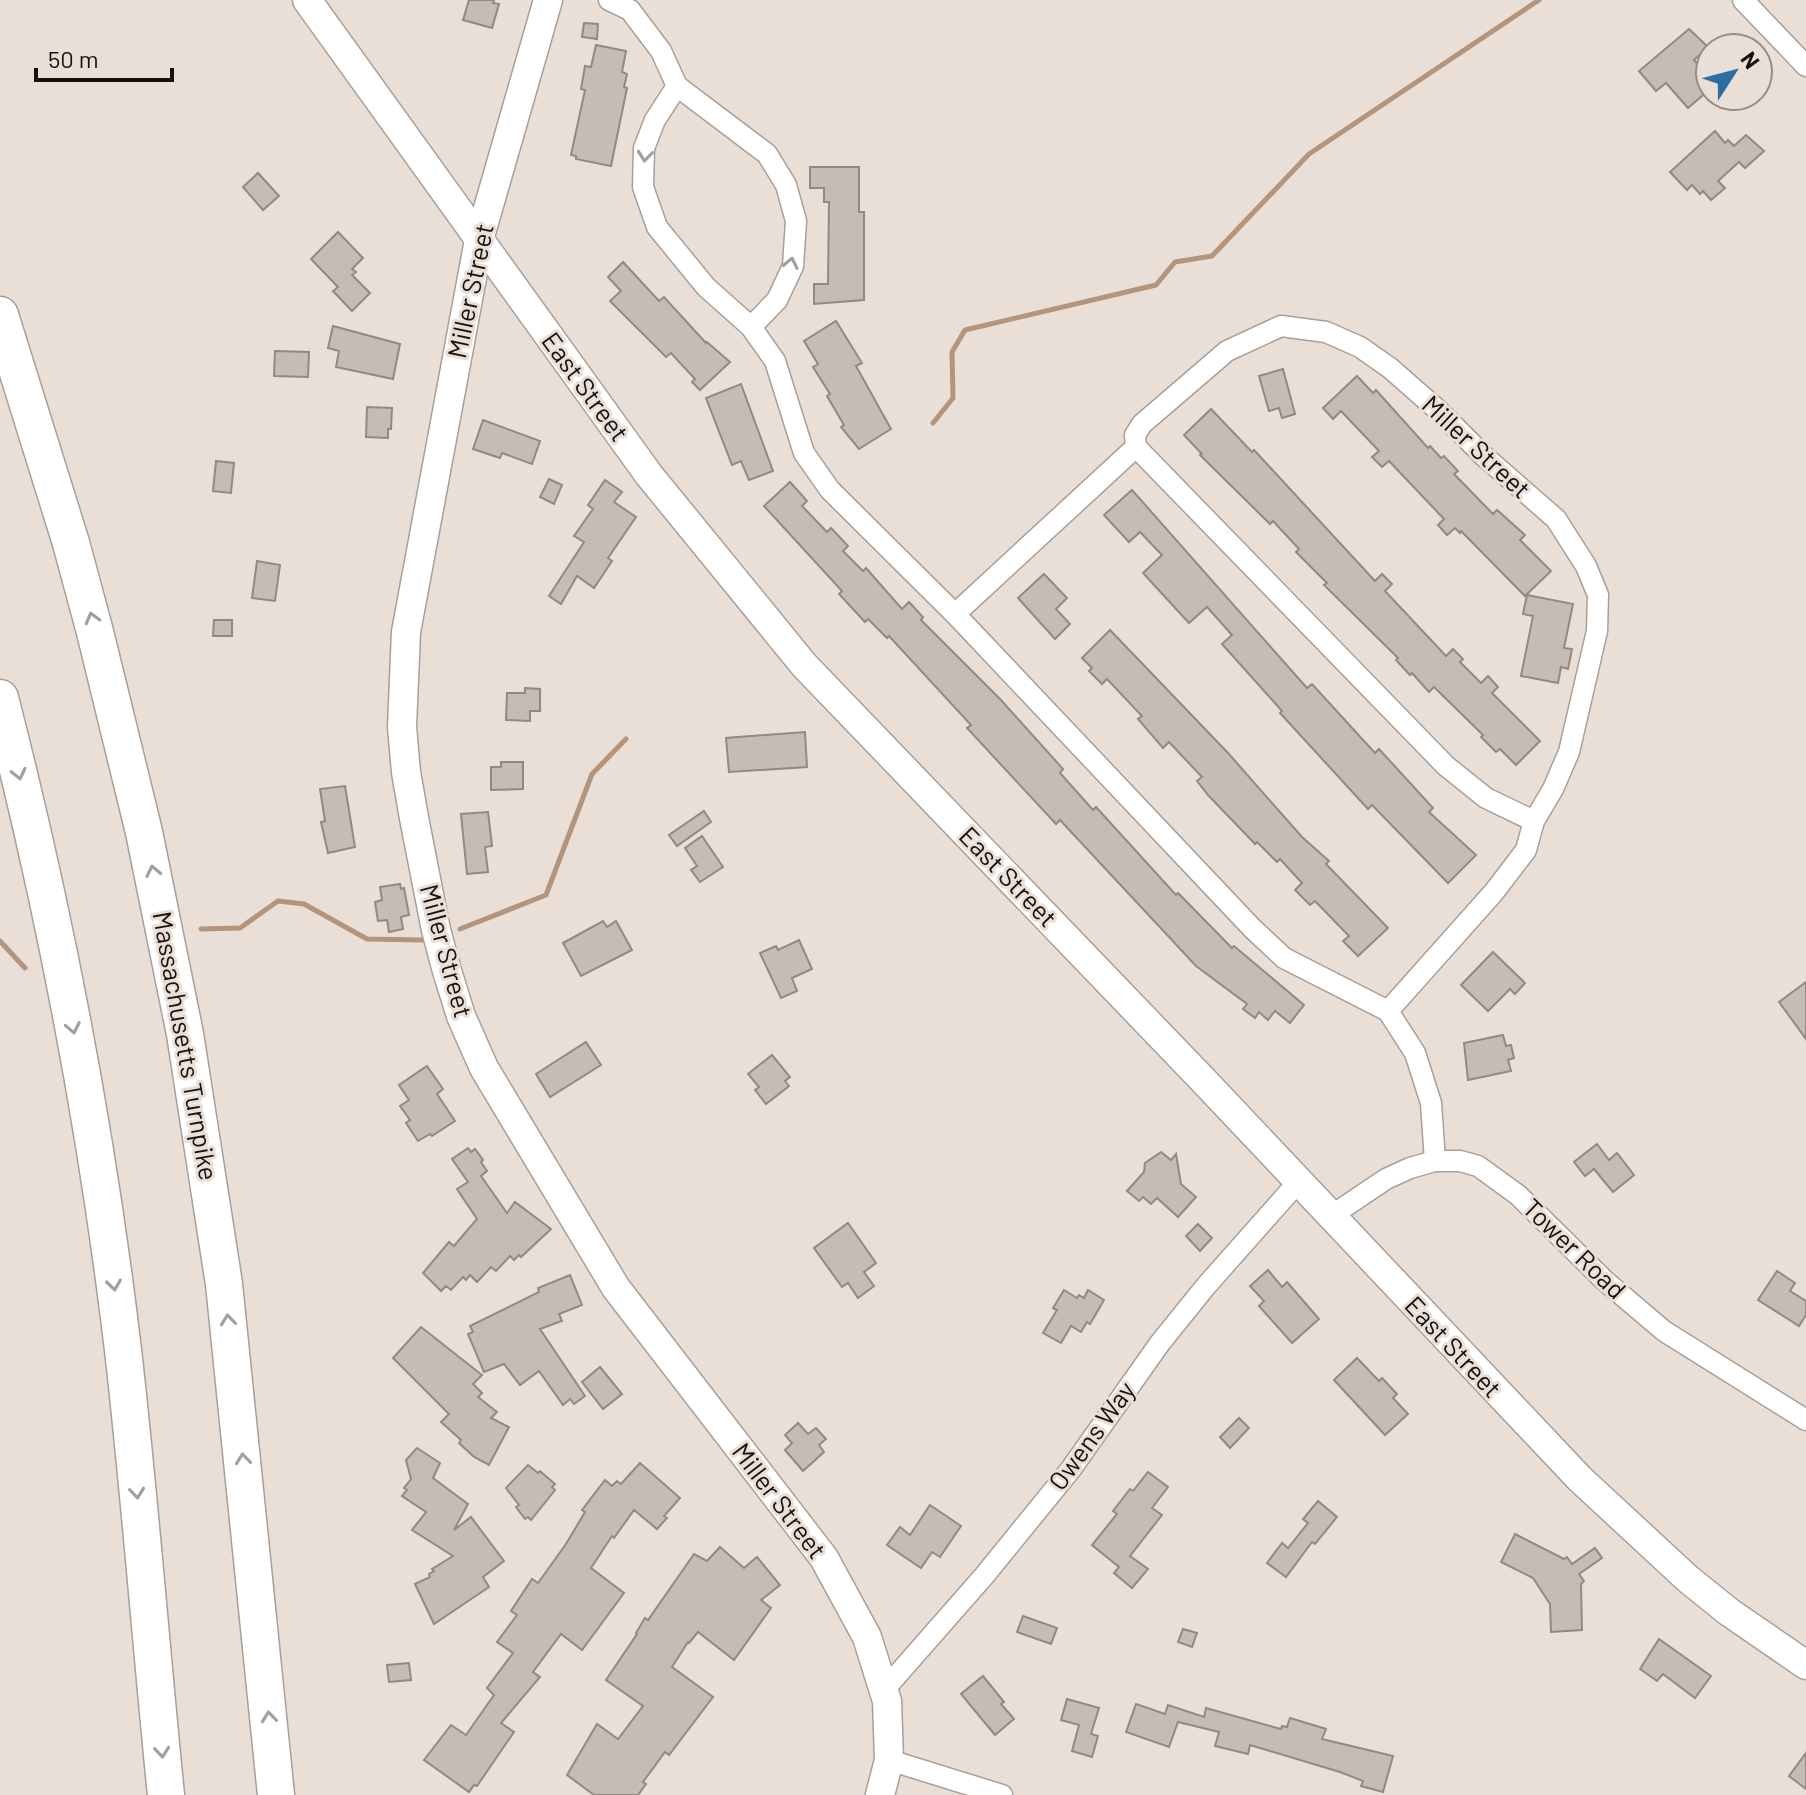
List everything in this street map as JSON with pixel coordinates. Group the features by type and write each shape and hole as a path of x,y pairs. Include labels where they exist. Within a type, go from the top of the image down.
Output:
{"highway":[{"name":"Massachusetts Turnpike","path":"0,315 71,543 95,632 144,832 185,1034 224,1284 276,1795"},
{"path":"0,698 49,908 85,1090 98,1174 123,1350 166,1795"}],"main road":[{"name":"East Street","path":"307,0 649,475 804,665 1299,1181 1508,1405 1640,1538 1729,1612 1806,1665"},
{"name":"Miller Street","path":"548,0 479,240 421,544 406,632 402,727 406,772 436,930 461,1016 484,1068 575,1222 642,1324 824,1558 867,1637 888,1711 889,1760 880,1795"}],"street":[{"path":"609,0 630,10 661,51 677,86 767,154 786,185 796,221 793,266 777,300 751,327"},
{"path":"1743,0 1806,66"},
{"path":"677,86 655,120 644,148 643,187 657,227 706,287 751,327 775,361 804,453 830,490 955,614 1284,958 1388,1011 1415,1053 1431,1103 1435,1161"},
{"name":"Miller Street","path":"955,614 1136,447 1135,435 1142,424 1227,351 1281,326 1326,332 1360,347 1390,368 1439,411 1485,457 1556,519 1586,566 1598,595 1597,631 1569,752 1553,789 1534,821 1526,850 1502,882 1388,1011"},
{"path":"1136,447 1446,766 1486,798 1534,821"},
{"name":"Tower Road","path":"1331,1216 1386,1179 1410,1168 1435,1161 1460,1161 1478,1166 1518,1195 1604,1280 1664,1331 1806,1420"},
{"name":"Owens Way","path":"884,1690 984,1576 1071,1469 1132,1381 1197,1297 1299,1181"},
{"path":"889,1760 1002,1795"}],"building":[{"path":"469,0 494,0 493,3 499,4 492,28 463,20"},
{"path":"584,23 598,24 597,39 582,37"},
{"path":"1689,29 1694,34 1694,103 1688,108 1666,83 1656,91 1639,71"},
{"path":"596,45 626,51 622,72 627,74 624,87 627,88 611,166 576,159 571,155 585,90 581,89 585,66 591,67"},
{"path":"1715,131 1725,143 1728,140 1734,146 1746,135 1764,151 1745,168 1739,162 1718,181 1725,188 1711,200 1692,185 1687,190 1670,172"},
{"path":"810,167 859,167 859,212 864,212 864,300 814,304 814,284 828,284 829,202 824,202 824,188 810,188"},
{"path":"258,173 279,196 263,210 243,187"},
{"path":"338,232 363,258 352,269 356,272 352,275 370,293 352,311 333,291 338,287 311,259"},
{"path":"623,262 659,301 664,297 706,343 730,362 700,390 692,382 695,379 671,353 666,357 610,301 621,291 608,277"},
{"path":"836,321 862,363 856,366 891,429 859,449 841,427 844,425 827,396 830,394 813,367 818,364 804,341"},
{"path":"333,326 400,344 393,379 336,367 339,351 328,348"},
{"path":"275,351 309,352 308,377 274,376"},
{"path":"1283,369 1295,414 1282,418 1279,408 1269,411 1259,376"},
{"path":"1357,376 1373,393 1376,390 1428,448 1430,446 1441,458 1444,456 1458,471 1454,474 1493,514 1497,510 1525,535 1520,540 1551,571 1525,596 1461,531 1455,528 1447,535 1438,525 1444,519 1389,461 1382,467 1372,457 1379,451 1341,411 1333,419 1323,408"},
{"path":"741,384 773,471 749,480 741,461 732,465 706,398"},
{"path":"367,407 392,408 388,438 366,437"},
{"path":"1211,409 1252,452 1254,450 1375,581 1382,574 1392,584 1385,591 1446,656 1453,649 1463,659 1460,662 1481,683 1488,676 1498,687 1492,693 1540,741 1516,765 1500,749 1496,752 1434,687 1429,692 1412,673 1410,675 1396,660 1398,658 1324,585 1327,583 1296,552 1299,549 1273,521 1270,524 1200,455 1184,435"},
{"path":"483,420 540,441 532,464 502,453 500,458 473,449"},
{"path":"216,461 234,463 231,493 213,491"},
{"path":"549,479 562,485 554,504 540,497"},
{"path":"605,480 622,492 614,502 636,517 608,558 612,561 594,588 577,576 561,604 549,596 584,542 574,536 593,509 588,505"},
{"path":"790,482 807,501 802,506 827,532 831,528 848,546 843,551 863,571 866,568 902,609 909,602 923,617 921,620 1000,699 1063,769 1060,773 1093,810 1096,807 1176,895 1178,893 1232,948 1234,946 1304,1005 1290,1023 1275,1011 1268,1020 1259,1012 1255,1018 1243,1009 1247,1004 1196,966 1060,820 1056,824 967,728 971,725 889,636 887,638 868,619 865,622 839,594 842,591 764,506"},
{"path":"1132,490 1307,688 1312,684 1375,753 1379,749 1433,808 1429,812 1476,855 1448,883 1372,805 1368,809 1280,713 1282,711 1222,644 1232,635 1207,607 1189,623 1143,573 1162,555 1140,532 1129,542 1104,515"},
{"path":"257,561 280,565 275,601 252,598"},
{"path":"1044,574 1067,598 1056,609 1070,624 1055,639 1018,598"},
{"path":"1527,595 1573,604 1564,648 1572,649 1568,669 1561,667 1558,683 1521,676 1533,616 1523,614"},
{"path":"214,620 232,620 232,636 213,636"},
{"path":"1110,630 1228,753 1302,837 1329,861 1326,864 1388,928 1358,956 1343,941 1349,936 1315,901 1310,905 1295,890 1302,883 1280,859 1277,862 1257,842 1255,844 1208,795 1197,781 1202,777 1169,742 1163,748 1138,719 1142,716 1107,679 1102,684 1089,671 1092,668 1082,658"},
{"path":"525,688 540,689 540,711 530,711 530,721 506,720 507,693 525,693"},
{"path":"805,732 807,767 729,772 726,738"},
{"path":"501,762 523,762 523,789 491,790 491,767 501,767"},
{"path":"345,786 355,847 328,853 321,822 325,821 320,789"},
{"path":"704,811 711,822 677,846 669,835"},
{"path":"488,812 492,846 485,847 488,872 467,874 461,814"},
{"path":"702,836 723,867 700,882 691,870 697,866 685,848"},
{"path":"400,884 401,889 404,888 409,915 401,917 403,929 389,932 387,920 378,921 375,902 382,900 380,887"},
{"path":"603,921 607,927 616,921 632,950 581,976 563,943"},
{"path":"799,940 812,969 792,978 797,991 781,998 760,953 776,946 778,950"},
{"path":"1493,952 1525,983 1515,994 1510,989 1488,1011 1461,985"},
{"path":"1806,982 1806,1039 1779,1002"},
{"path":"1503,1035 1506,1046 1511,1045 1514,1058 1508,1060 1511,1071 1468,1080 1464,1043"},
{"path":"586,1042 601,1065 550,1097 536,1074"},
{"path":"772,1055 790,1077 785,1081 789,1086 766,1104 755,1090 759,1087 748,1074"},
{"path":"427,1066 443,1089 437,1094 455,1121 418,1141 406,1123 410,1120 400,1106 409,1100 399,1085"},
{"path":"1597,1144 1609,1160 1617,1153 1634,1175 1613,1192 1594,1169 1585,1176 1574,1162"},
{"path":"468,1148 471,1152 475,1149 483,1160 481,1162 487,1171 481,1176 507,1213 515,1202 551,1229 521,1257 519,1255 514,1260 510,1256 496,1271 491,1267 477,1282 470,1275 466,1280 463,1277 451,1290 446,1286 441,1291 423,1273 449,1242 454,1246 477,1219 457,1189 468,1182 452,1159"},
{"path":"1161,1152 1171,1160 1176,1154 1181,1184 1196,1197 1178,1217 1157,1198 1151,1204 1143,1197 1139,1201 1127,1191 1144,1172 1145,1163"},
{"path":"848,1223 876,1263 864,1272 874,1286 858,1298 848,1283 842,1287 814,1248"},
{"path":"1198,1224 1212,1238 1200,1251 1186,1236"},
{"path":"1268,1270 1282,1287 1287,1282 1319,1319 1292,1343 1259,1306 1264,1301 1250,1286"},
{"path":"1777,1271 1795,1283 1790,1291 1806,1301 1806,1315 1799,1326 1758,1300"},
{"path":"570,1275 582,1305 559,1314 562,1321 540,1329 585,1396 574,1404 570,1399 563,1405 539,1371 520,1385 504,1364 484,1372 468,1334 473,1332 470,1326 539,1292 538,1288"},
{"path":"1064,1290 1077,1298 1079,1295 1084,1298 1088,1290 1104,1300 1090,1324 1087,1322 1081,1332 1071,1326 1061,1343 1043,1333 1057,1310 1053,1308"},
{"path":"421,1327 482,1375 473,1384 482,1393 478,1397 497,1412 491,1418 509,1427 489,1465 474,1457 459,1443 461,1440 441,1422 449,1414 393,1358"},
{"path":"1357,1358 1397,1394 1393,1398 1408,1414 1385,1435 1334,1380"},
{"path":"600,1367 622,1394 603,1409 582,1382"},
{"path":"1239,1418 1249,1428 1230,1448 1220,1437"},
{"path":"798,1423 808,1434 816,1428 826,1439 819,1445 824,1452 803,1471 785,1450 792,1443 785,1435"},
{"path":"417,1448 440,1463 433,1478 468,1504 454,1530 471,1517 504,1561 483,1577 489,1587 434,1624 415,1584 430,1577 429,1574 434,1571 432,1569 453,1556 412,1530 426,1512 402,1496 411,1479 406,1460"},
{"path":"640,1463 680,1498 657,1529 634,1510 614,1538 612,1536 591,1568 624,1593 582,1650 561,1634 533,1672 540,1677 501,1723 514,1732 477,1786 474,1785 469,1792 424,1760 451,1725 466,1735 494,1695 487,1688 513,1653 497,1642 517,1615 511,1611 532,1579 538,1583 566,1544 585,1512 582,1510 605,1480 612,1486 617,1481 621,1484"},
{"path":"528,1465 555,1484 552,1487 555,1490 531,1520 528,1517 525,1519 506,1488"},
{"path":"1148,1472 1168,1487 1152,1508 1162,1515 1130,1556 1148,1569 1132,1588 1114,1573 1119,1567 1092,1545 1117,1514 1113,1511"},
{"path":"1318,1501 1337,1517 1315,1544 1312,1542 1286,1577 1267,1563 1282,1543 1288,1548 1308,1523 1303,1519"},
{"path":"930,1505 961,1526 940,1557 932,1552 921,1568 887,1545 900,1527 910,1535"},
{"path":"1515,1534 1564,1559 1567,1557 1572,1564 1595,1548 1602,1558 1579,1574 1584,1581 1581,1584 1582,1630 1551,1632 1550,1604 1533,1578 1501,1562"},
{"path":"720,1547 744,1568 757,1557 780,1585 761,1600 771,1608 734,1660 698,1632 688,1642 672,1667 713,1697 669,1755 665,1752 643,1782 646,1784 638,1795 594,1795 567,1775 597,1724 618,1739 643,1706 606,1680 645,1618 648,1620 694,1554 707,1561"},
{"path":"1023,1616 1057,1628 1051,1644 1017,1632"},
{"path":"1183,1629 1197,1633 1192,1647 1178,1642"},
{"path":"1659,1639 1711,1676 1695,1698 1663,1674 1657,1681 1640,1669"},
{"path":"409,1663 411,1680 389,1682 387,1665"},
{"path":"983,1676 1014,1719 995,1735 961,1694"},
{"path":"1067,1699 1099,1708 1091,1734 1098,1736 1092,1757 1072,1751 1079,1725 1061,1720"},
{"path":"1136,1704 1165,1714 1168,1705 1204,1717 1206,1708 1281,1729 1282,1726 1287,1727 1290,1718 1326,1729 1322,1739 1393,1756 1383,1792 1361,1786 1363,1781 1340,1772 1250,1745 1248,1754 1215,1746 1219,1732 1178,1722 1169,1747 1126,1732"},
{"path":"1806,1753 1806,1789 1789,1776"}],"waterway":[{"path":"933,423 953,398 952,352 965,330 1156,285 1175,262 1212,256 1309,154 1539,0"},
{"path":"460,929 546,895 592,774 626,739"},
{"path":"201,929 240,928 278,901 304,904 367,939 423,940"},
{"path":"0,941 25,968"}]}
